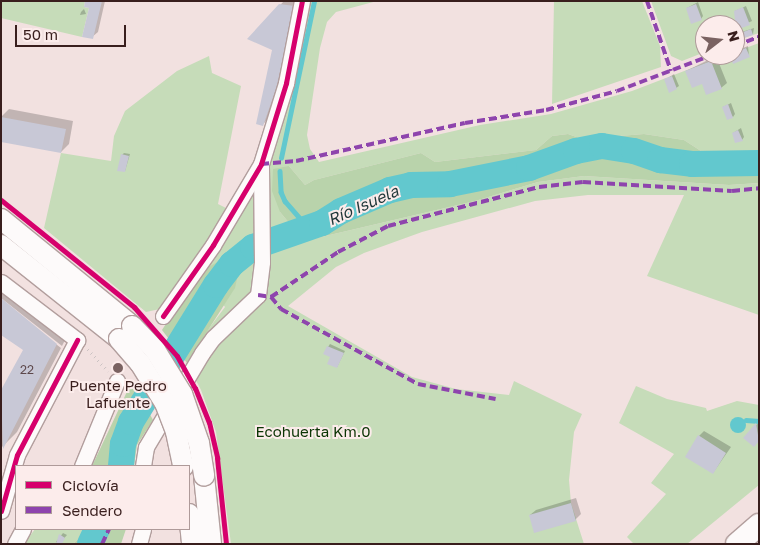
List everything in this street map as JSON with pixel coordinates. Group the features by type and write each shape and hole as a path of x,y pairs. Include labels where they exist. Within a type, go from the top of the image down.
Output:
{"highway":[{"path":"737,544 759,525"}],"main road":[{"path":"1,219 126,332 165,403 176,432 184,465"},
{"path":"1,246 155,350 182,394 199,443 211,544"},
{"path":"190,524 192,544"}],"street":[{"path":"163,316 213,245 261,164 286,83 302,1"},
{"path":"144,465 146,447 202,353 219,332 258,295 262,262 261,164"},
{"path":"1,282 77,340 17,455 1,511"},
{"path":"82,465 117,381"},
{"path":"15,544 23,530"},
{"path":"139,544 144,530"}],"path":[{"path":"77,340 117,381"}],"green space":[{"path":"1,1 85,1 84,7 89,8 82,37 1,18"},
{"name":"Ecohuerta Km.0","path":"307,1 377,1 336,12 327,22 320,48 307,135 310,149 319,162 480,125 551,114 632,91 700,65 745,65 745,48 759,43 759,150 734,155 701,151 684,140 644,134 582,139 568,134 552,136 536,150 435,162 421,153 314,180 305,185 289,166 280,212 304,241 475,201 538,182 584,176 729,185 759,183 759,315 647,276 684,195 588,195 535,201 422,232 364,253 336,267 288,306 412,377 456,389 509,395 514,381 582,414 574,432 569,480 571,503 584,544 231,544 216,432 201,390 187,363 201,339 225,307 199,272 234,222"},
{"path":"554,1 642,1 660,46 661,67 552,104"},
{"path":"651,1 759,1 759,33 745,38 745,15 695,15 695,56 682,61 671,56"},
{"path":"209,56 212,73 241,86 218,204 226,208 193,266 160,309 146,312 44,228 61,153 111,161 114,136 125,111 177,71"},
{"path":"568,134 582,139 644,134 684,140 701,151 734,155 759,150 759,183 729,185 584,176 538,182 475,201 304,241 280,212 272,191 273,169 289,166 305,185 314,180 421,153 435,162 536,150 552,136"},
{"path":"227,257 237,279 235,288 187,363 162,330 199,272"},
{"path":"132,381 153,420 137,445 134,465 92,465"},
{"path":"636,386 667,399 706,408 707,411 737,401 759,405 759,485 687,544 634,544 627,537 666,494 651,483 674,454 619,423"},
{"path":"34,530 87,530 73,544 24,544"},
{"path":"87,530 126,530 121,544 73,544"}],"water":[{"path":"735,417 741,417 746,422 744,431 735,433 730,428 730,422"}],"building":[{"path":"85,1 102,1 93,39 82,37 89,8 84,7"},
{"path":"279,4 295,6 276,89 263,126 256,124 272,50 247,39"},
{"path":"696,4 700,15 695,15 695,23 691,24 686,8"},
{"path":"743,7 750,25 745,27 745,15 734,15 734,11"},
{"path":"751,29 753,35 745,37 745,31"},
{"path":"745,48 750,57 745,59"},
{"path":"701,65 713,65 722,89 706,95 702,84 692,88 685,71"},
{"path":"672,76 677,89 669,93 664,79"},
{"path":"728,104 733,118 727,120 722,107"},
{"path":"1,117 66,129 61,153 1,142"},
{"path":"738,130 743,141 735,143 732,133"},
{"path":"121,154 129,156 125,172 117,171"},
{"path":"1,298 57,344 3,449 1,390 23,350 1,335"},
{"path":"327,346 344,353 337,368 327,364 330,357 323,354"},
{"path":"756,423 759,441 754,447 743,438"},
{"path":"698,435 726,453 713,474 685,457"},
{"path":"571,503 576,521 534,533 529,515"},
{"path":"59,534 65,538 62,544 56,544"}],"waterway":[{"path":"281,158 314,1"},
{"name":"Río Isuela","path":"121,465 123,444 131,422 216,285 232,264 253,247 322,223 341,211 390,190 411,185 450,184 529,168 576,151 602,146 634,151 660,160 692,164 759,163"},
{"path":"280,171 281,192 285,201 309,229"},
{"path":"746,420 759,421"},
{"name":"Río Isuela","path":"90,544 97,530"}],"marked path":[{"path":"647,1 671,71"},
{"path":"745,42 759,37"},
{"path":"261,164 296,161 465,123 546,110 617,91 695,61"},
{"path":"258,295 271,297 338,252 388,226 539,187 583,182 732,191 759,188"},
{"path":"271,297 281,309 418,384 496,399"},
{"path":"102,544 109,530"}],"cycle path":[{"path":"163,316 213,245 261,164 286,83 302,1"},
{"path":"1,200 134,307 177,356 195,388 209,422 217,458 226,544"},
{"path":"1,511 17,455 77,340"}],"place":[{"name":"Puente Pedro Lafuente","path":"118,368"}]}
